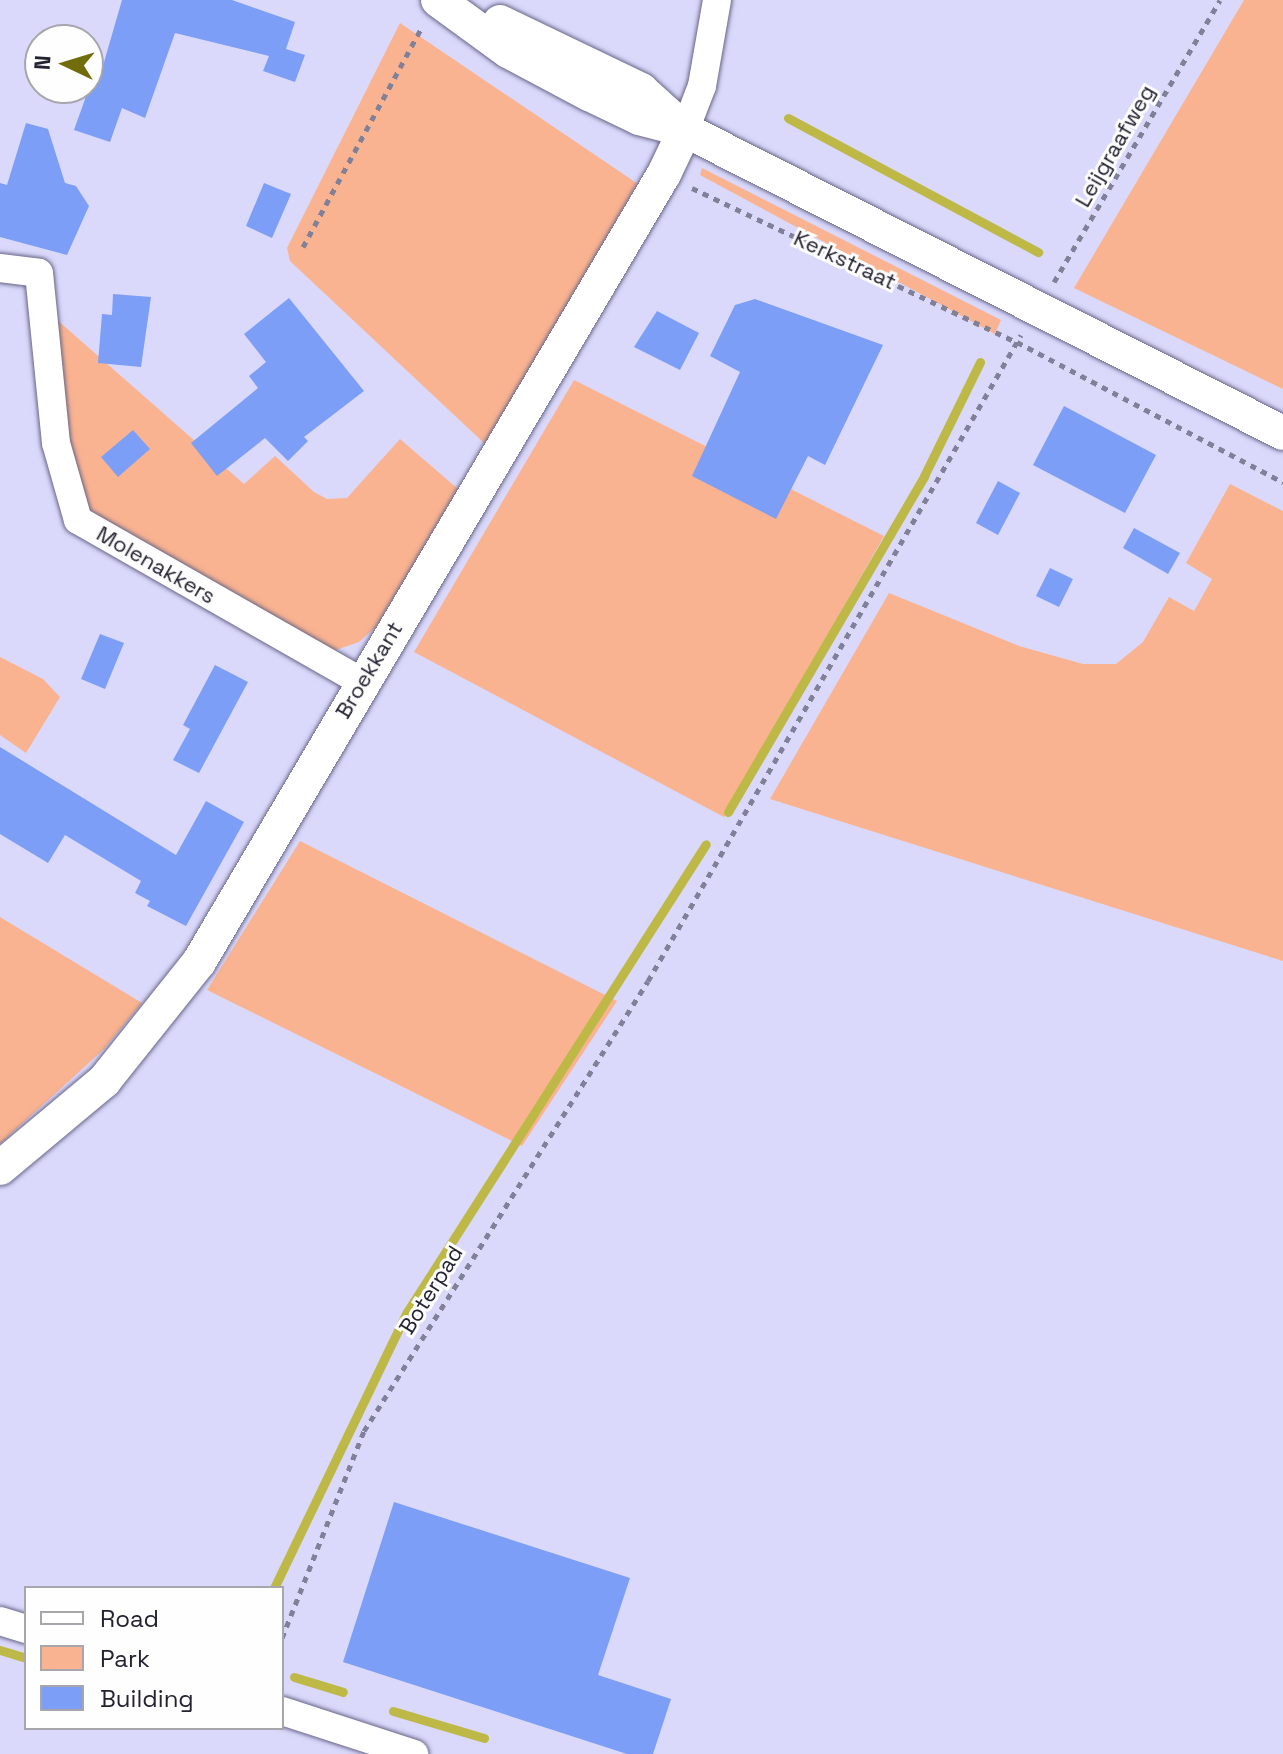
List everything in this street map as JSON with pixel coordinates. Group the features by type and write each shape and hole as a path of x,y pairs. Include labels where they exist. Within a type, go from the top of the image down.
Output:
{"street":[{"path":"685,130 702,86 717,0"},
{"name":"Kerkstraat","path":"436,5 508,51 589,94 639,118 685,130 1283,433"},
{"name":"Broekkant","path":"0,1168 104,1081 199,962 664,174 685,130"},
{"name":"Molenakkers","path":"0,268 39,273 56,443 78,520 362,682"},
{"path":"0,1621 24,1628"},
{"path":"284,1712 414,1754"}],"path":[{"name":"Leijgraafweg","path":"1017,342 1220,0"},
{"path":"303,247 436,5"},
{"name":"Kerkstraat","path":"664,174 1017,342 1283,482"},
{"name":"Boterpad","path":"284,1633 364,1431 648,981 1017,342"}],"green space":[{"path":"1244,0 1283,0 1283,389 1074,288"},
{"path":"400,23 638,184 485,444 290,261 287,248"},
{"path":"702,168 1001,320 995,334 700,175"},
{"path":"56,319 244,484 275,456 314,492 327,499 347,498 400,439 458,489 379,624 359,642 324,654 67,513"},
{"path":"574,380 884,536 724,817 414,652"},
{"path":"1230,484 1283,511 1283,961 770,799 889,593 1019,646 1083,664 1116,664 1143,642 1169,597 1194,611 1212,579 1186,563"},
{"path":"0,657 43,679 60,697 26,753 0,735"},
{"path":"300,841 617,1001 522,1146 207,990"},
{"path":"0,917 142,1003 104,1049 0,1144"}],"building":[{"path":"122,0 232,0 295,22 286,49 305,55 295,82 263,71 269,56 175,33 145,118 122,108 110,142 74,130 83,104 104,104 104,62"},
{"path":"26,123 48,129 65,183 76,186 89,206 67,255 0,237 0,183 7,185"},
{"path":"264,183 291,194 272,238 246,226"},
{"path":"113,294 151,297 141,367 98,363 102,314 112,315"},
{"path":"289,298 364,391 304,437 308,441 288,461 265,438 217,476 191,443 258,388 249,376 266,362 244,334"},
{"path":"755,299 883,345 825,465 808,456 776,519 692,476 740,372 710,356 735,305"},
{"path":"657,311 699,333 680,370 634,347"},
{"path":"1064,406 1156,455 1125,513 1033,465"},
{"path":"133,430 150,449 118,477 101,457"},
{"path":"998,481 1020,493 998,535 976,523"},
{"path":"1134,528 1180,553 1168,574 1123,548"},
{"path":"1050,568 1073,579 1059,607 1036,596"},
{"path":"100,634 124,643 105,689 81,679"},
{"path":"215,665 248,682 199,773 173,760 190,729 183,725"},
{"path":"0,747 176,855 206,801 244,822 186,926 147,906 150,901 135,893 141,881 65,835 48,863 0,834"},
{"path":"394,1502 630,1578 598,1675 671,1699 653,1754 627,1754 343,1662"}],"waterway":[{"path":"788,118 1038,252"},
{"path":"728,812 924,476 980,362"},
{"path":"275,1586 407,1312 706,844"},
{"path":"0,1650 24,1657"},
{"path":"294,1677 343,1692"},
{"path":"393,1711 484,1738"}]}
